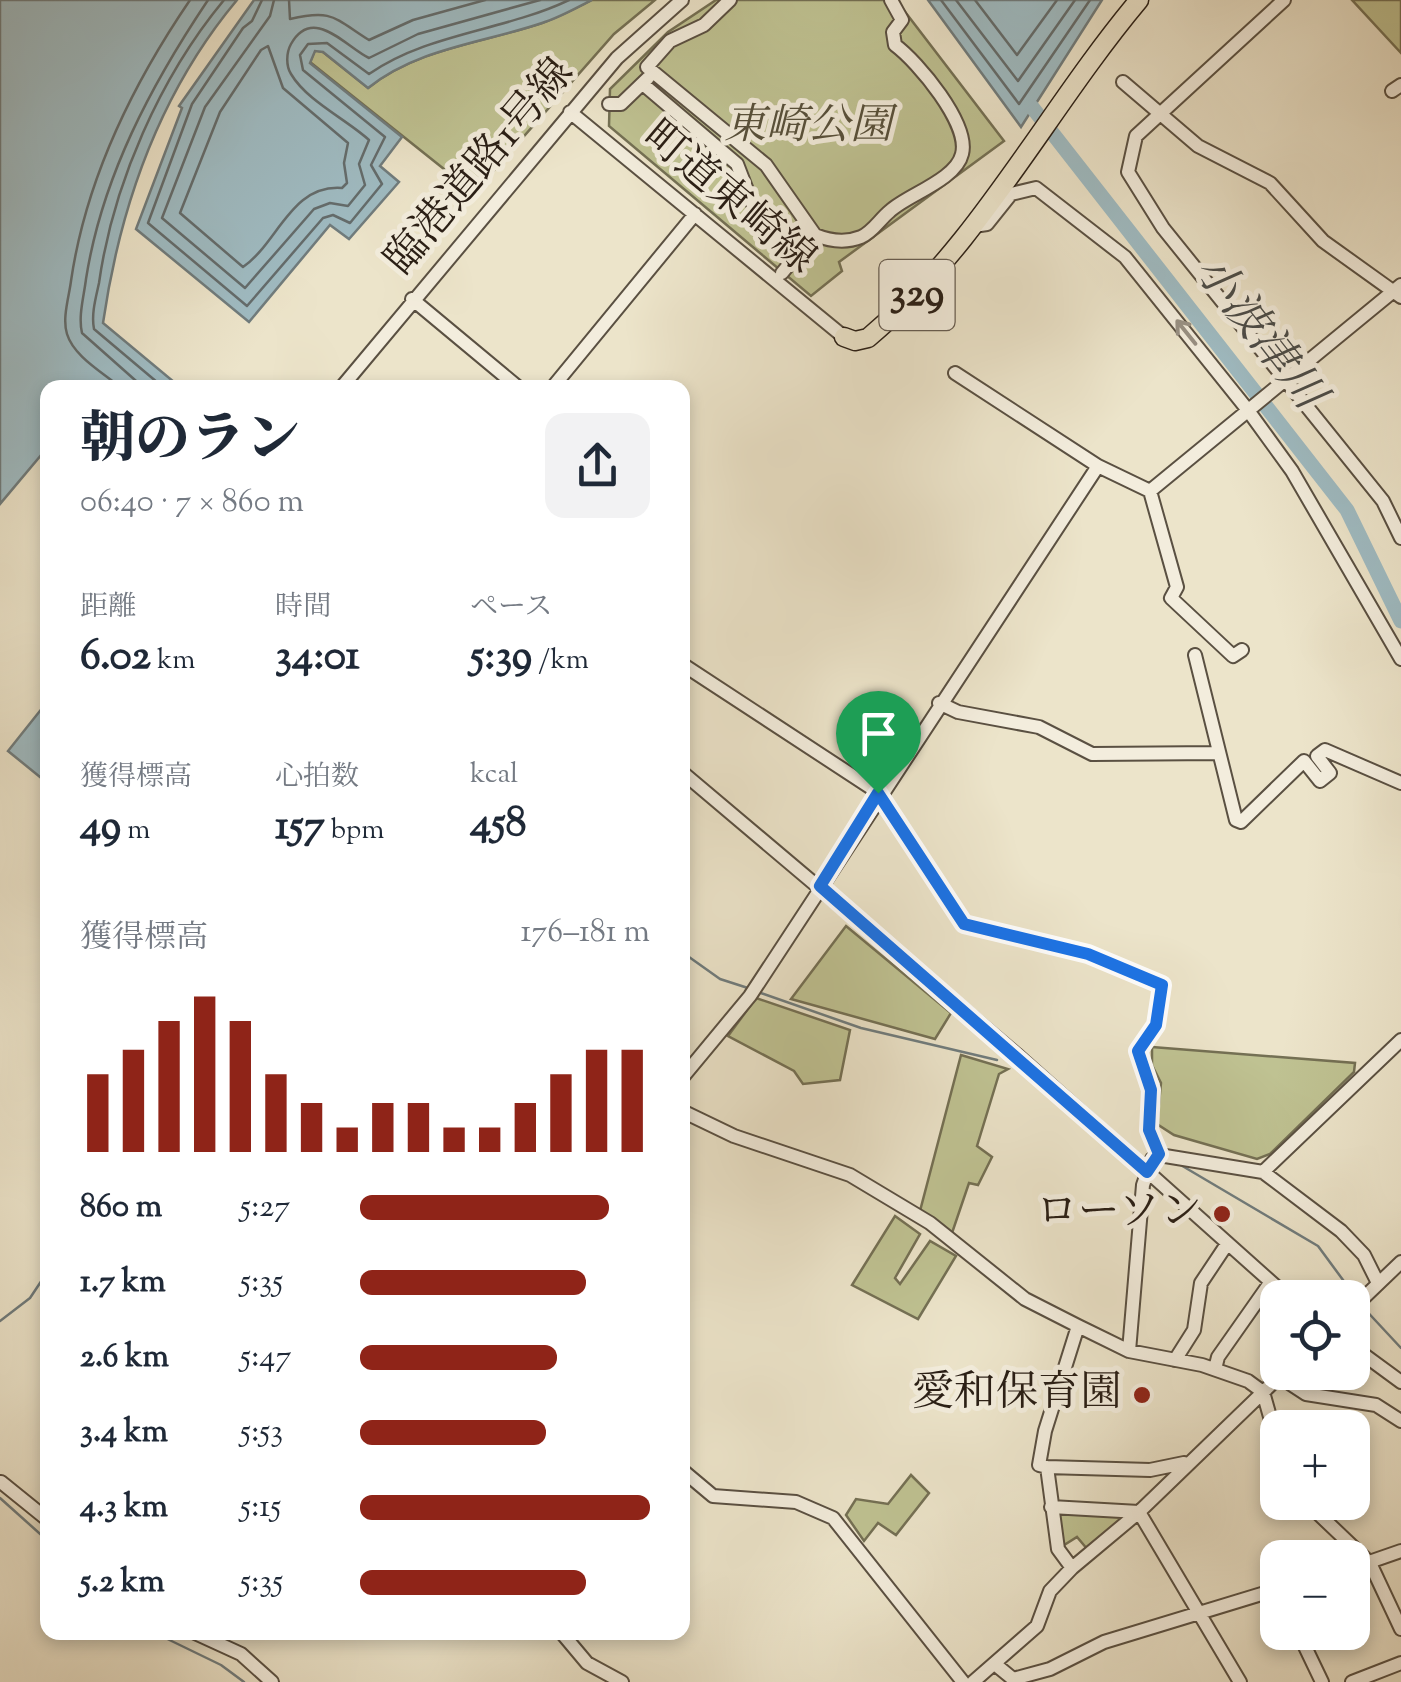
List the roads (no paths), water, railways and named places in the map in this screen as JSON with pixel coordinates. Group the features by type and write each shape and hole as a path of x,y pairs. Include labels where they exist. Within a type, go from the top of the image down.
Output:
{"highway":[{"name":"329","path":"844,337 855,341 868,338 939,273 1057,105 1139,0"}],"street":[{"name":"臨港道路1号線","path":"347,380 570,112 637,38 682,0"},
{"path":"730,0 704,25 670,42 646,67 748,150 774,177 810,230 830,240 863,236 892,209 928,190 961,159 963,142 956,120 920,66 895,45 894,32 902,20 892,0"},
{"path":"1284,0 1219,64 1136,136 1128,172 1163,228 1280,382 1383,501 1401,538"},
{"path":"609,104 621,104 644,85 651,71"},
{"path":"1123,82 1198,146 1270,183 1323,241 1399,290 1250,406 1150,491"},
{"path":"644,85 737,164 752,203 796,241 800,250 782,273"},
{"name":"町道東崎線","path":"570,112 844,337"},
{"path":"707,117 709,140"},
{"path":"737,164 748,150"},
{"path":"974,226 987,224 1022,188 1042,191 1125,258 1250,406 1401,659"},
{"path":"559,380 695,214"},
{"path":"796,241 810,230"},
{"path":"412,300 509,380"},
{"path":"955,373 1098,466 1150,491 1177,587 1171,598 1233,656 1242,650"},
{"path":"690,1068 753,991 878,793 1098,466"},
{"path":"1195,656 1236,820 1242,822 1304,762 1320,782 1330,773 1317,756 1324,750 1401,783"},
{"path":"690,669 878,793 964,924 1088,954 1162,985 1156,1025 1138,1051 1151,1090 1149,1130 1159,1154"},
{"path":"939,703 958,712 1039,726 1092,754 1219,754"},
{"path":"690,779 820,886 1267,1280"},
{"path":"1263,1172 1401,1040"},
{"path":"690,1115 734,1136 866,1184 930,1223 1024,1299 1129,1351 1215,1368 1263,1392 1268,1410"},
{"path":"1129,1351 1147,1172 1159,1154"},
{"path":"1159,1154 1263,1172 1341,1231 1364,1256 1378,1283"},
{"path":"1175,1360 1194,1330 1201,1283 1227,1244"},
{"path":"1370,1291 1398,1271"},
{"path":"1215,1368 1218,1357 1260,1297"},
{"path":"1078,1326 1045,1430 1039,1465 1150,1470 1186,1463"},
{"path":"1370,1359 1401,1382"},
{"path":"1301,1390 1376,1405 1401,1421"},
{"path":"973,1682 1037,1626 1050,1592 1072,1568 1139,1512 1263,1392"},
{"path":"1047,1467 1058,1549 1072,1568"},
{"path":"690,1477 713,1496 796,1502 833,1518 963,1682"},
{"path":"2,1482 40,1513"},
{"path":"1051,1507 1139,1512"},
{"path":"1139,1512 1240,1682"},
{"path":"1325,1520 1346,1540"},
{"path":"1401,1552 1370,1563 1401,1628"},
{"path":"996,1665 1014,1678 1050,1669 1104,1642 1260,1595"},
{"path":"211,1640 240,1654 272,1682"},
{"path":"567,1640 587,1662 622,1682"},
{"path":"1307,1650 1322,1682"},
{"path":"1352,1682 1401,1662"}],"water":[{"path":"0,0 237,0 210,35 165,112 133,194 110,279 103,323 172,380 40,380 40,456 0,504"},
{"path":"254,0 592,0 548,21 429,55 368,88 323,52 315,51 310,63 402,137 380,166 399,182 349,239 330,225 249,322 136,229 182,108 179,106"},
{"path":"928,0 1102,0 1021,127"},
{"path":"40,711 40,777 8,751"}],"waterway":[{"name":"小波津川","path":"1032,107 1347,510 1401,621"},
{"path":"690,958 720,979 751,989"},
{"path":"758,992 861,1028 997,1060"},
{"path":"1179,1164 1318,1246 1343,1280"},
{"path":"0,1321 30,1298 40,1283"},
{"path":"1370,1315 1401,1348"},
{"path":"0,1498 40,1534"},
{"path":"169,1640 221,1665 244,1682"}],"place":[{"name":"ローソン","path":"1222,1214"},
{"name":"愛和保育園","path":"1142,1395"}],"park label":[{"name":"東崎公園","path":"808,128"}]}
